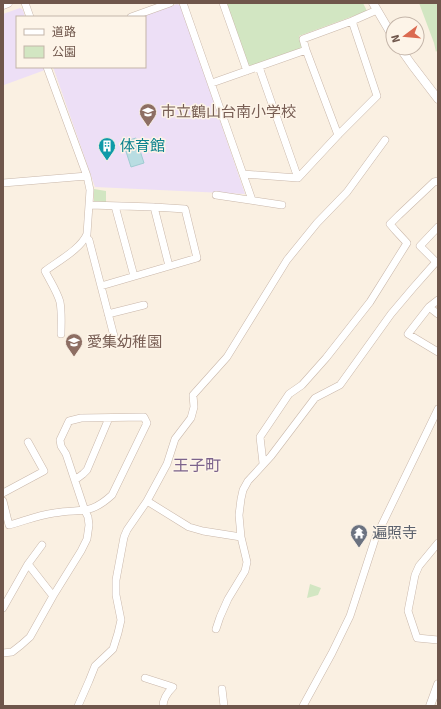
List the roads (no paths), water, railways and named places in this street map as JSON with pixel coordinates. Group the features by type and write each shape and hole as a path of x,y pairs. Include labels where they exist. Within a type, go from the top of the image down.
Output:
{"street":[{"path":"3,5 8,3"},
{"path":"25,3 30,16"},
{"path":"134,16 170,3"},
{"path":"184,3 252,200"},
{"path":"223,3 247,71"},
{"path":"338,135 306,50 303,38 352,21 375,7 385,24"},
{"path":"298,178 377,96 352,21"},
{"path":"212,83 306,50"},
{"path":"406,56 438,99"},
{"path":"259,67 298,178"},
{"path":"47,68 87,176 90,190 90,205 86,237 81,244 45,271 59,301 61,314 61,334"},
{"path":"78,706 95,666 113,649 118,633 121,620 116,595 116,580 124,537 127,530 147,501 167,464 175,439 191,418 194,407 193,395 227,357 287,260 299,244 347,192 385,140"},
{"path":"243,174 298,178"},
{"path":"3,183 87,176"},
{"path":"263,463 260,437 289,394 307,380 370,302 407,243 390,224 434,182 438,181"},
{"path":"216,196 282,205"},
{"path":"90,205 185,209 197,258 101,286"},
{"path":"115,206 134,276"},
{"path":"154,207 169,266"},
{"path":"216,629 228,599 245,571 247,562 240,537 239,516 243,490 248,481 271,456 315,398 340,385 391,314 436,262 420,246 438,227"},
{"path":"86,237 89,240 114,340"},
{"path":"438,300 429,307 408,334 438,352"},
{"path":"108,314 144,305"},
{"path":"429,307 438,314"},
{"path":"303,706 350,616 375,538 438,409"},
{"path":"3,501 10,525 55,512 85,510 95,508 112,495 147,423 144,417 81,418 69,421 60,440 61,446 66,454 85,510 88,517 89,524 87,539 30,637 12,652 3,653"},
{"path":"75,480 87,470 109,418"},
{"path":"3,493 44,471 28,442"},
{"path":"147,501 189,526 204,531 240,537"},
{"path":"438,542 419,566 415,575 408,611 417,638 438,640"},
{"path":"3,608 28,564 42,545"},
{"path":"28,564 53,596"},
{"path":"145,678 173,687 168,693 163,706"},
{"path":"430,706 438,684"},
{"path":"215,701 224,703 222,689"}],"water":[{"path":"136,138 144,163 131,167 123,142"}],"place":[{"name":"市立鶴山台南小学校","path":"148,127"},
{"name":"体育館","path":"107,161"},
{"name":"愛集幼稚園","path":"74,357"},
{"name":"遍照寺","path":"359,548"}],"district":[{"name":"王子町","path":"197,465"}]}
